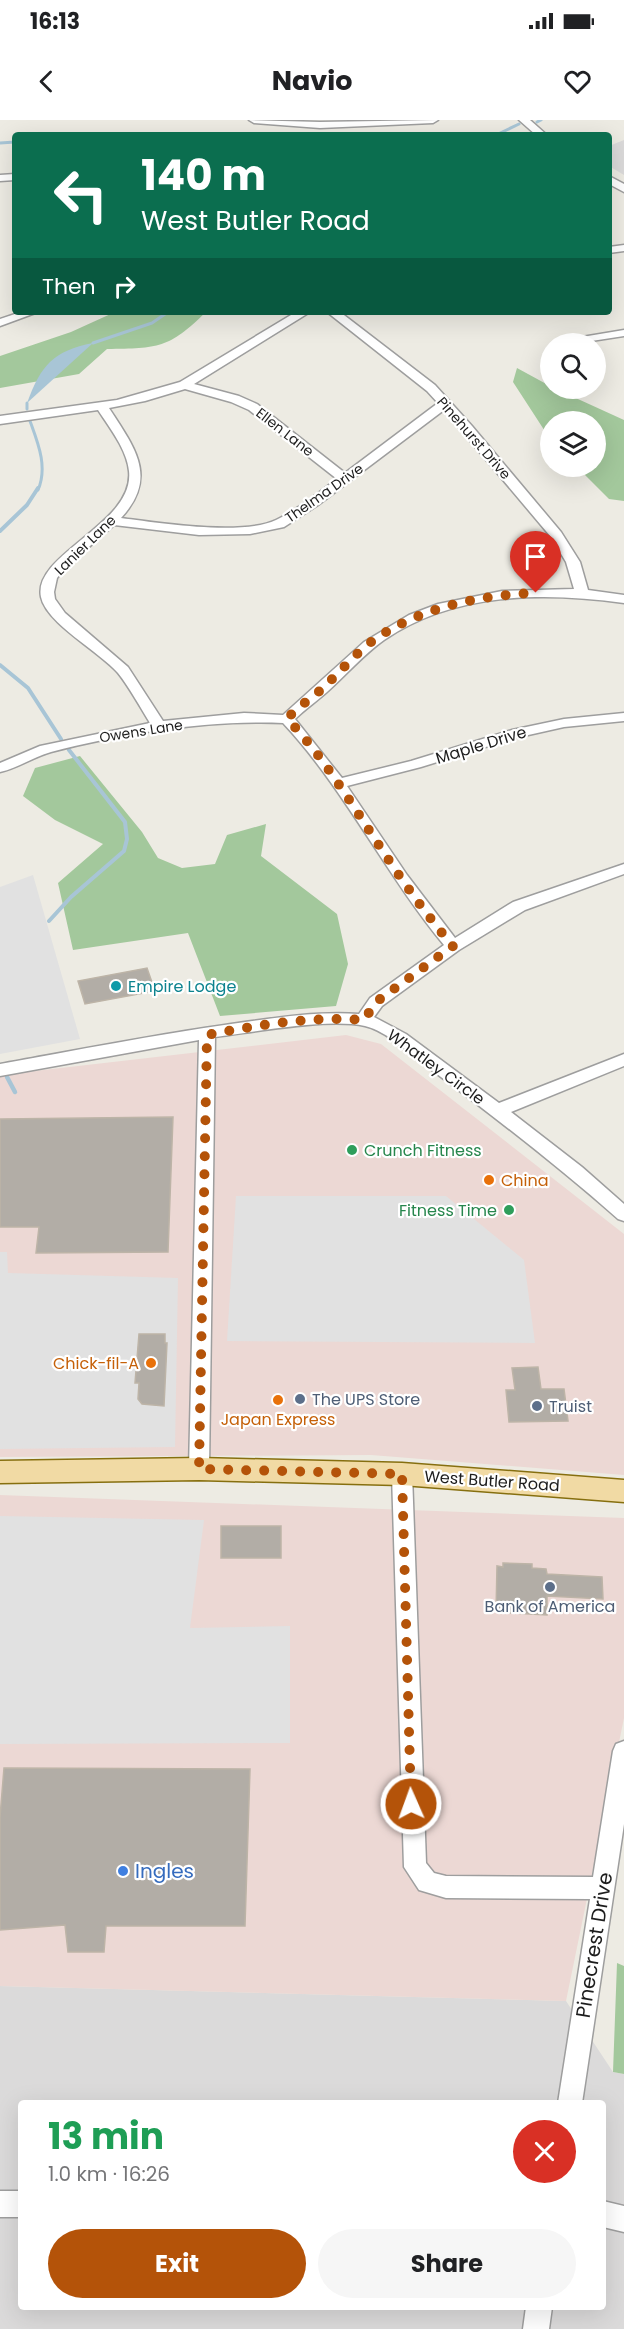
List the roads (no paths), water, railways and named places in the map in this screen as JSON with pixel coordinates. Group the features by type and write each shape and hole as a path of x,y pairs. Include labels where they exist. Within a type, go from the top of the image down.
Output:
{"main road":[{"name":"West Butler Road","path":"0,1472 199,1469 402,1474 624,1491"}],"street":[{"path":"254,120 331,125 434,120"},
{"path":"524,120 538,132"},
{"path":"612,177 624,189"},
{"path":"0,323 23,315"},
{"path":"0,420 101,405 165,392 184,385 299,315"},
{"name":"Pinehurst Drive","path":"337,315 416,375 445,404 556,535 573,562 582,593"},
{"path":"606,336 624,333"},
{"name":"Ellen Lane","path":"184,385 235,399 253,407 345,479"},
{"name":"Thelma Drive","path":"113,521 199,531 233,531 265,527 291,518 445,404"},
{"name":"Lanier Lane","path":"101,405 133,463 136,472 133,489 113,521 57,571 49,583 49,601 60,616 123,670 159,726"},
{"path":"453,946 424,912 339,783 306,738 287,719 370,643 410,621 445,608 485,598 520,594 582,593 624,599"},
{"name":"Maple Drive","path":"339,783 416,764 521,732 564,723 624,717"},
{"name":"Owens Lane","path":"0,768 45,749 159,726 229,718 287,719"},
{"path":"364,1020 376,1002 453,946 527,903 624,869"},
{"name":"Whatley Circle","path":"0,1070 164,1040 308,1020 336,1018 364,1020 377,1024 400,1038 498,1111 576,1172 624,1214"},
{"path":"199,1469 207,1035"},
{"path":"498,1111 524,1098 624,1060"},
{"path":"402,1474 415,1867 427,1882 446,1887 602,1888"},
{"name":"Pinecrest Drive","path":"570,2100 624,1751"},
{"path":"0,2204 18,2204"},
{"path":"606,2215 624,2218"},
{"path":"536,2329 539,2310"}],"water":[{"path":"93,343 27,403 43,369 50,362 68,350"}],"waterway":[{"path":"537,122 541,120"},
{"path":"502,132 519,124"},
{"path":"0,143 12,142"},
{"path":"93,343 152,323 164,315"},
{"path":"27,403 27,409"},
{"path":"30,421 39,446 42,464 38,490"},
{"path":"0,531 27,505 38,488"},
{"path":"0,665 28,688 61,739"},
{"path":"49,921 71,897 124,851 127,839 125,822 69,750"},
{"path":"7,1077 15,1092"}],"place":[{"name":"Empire Lodge","path":"116,986"},
{"name":"Crunch Fitness","path":"352,1150"},
{"name":"China","path":"489,1180"},
{"name":"Fitness Time","path":"509,1210"},
{"name":"Chick-fil-A","path":"151,1363"},
{"name":"The UPS Store","path":"300,1399"},
{"name":"Japan Express","path":"278,1400"},
{"name":"Truist","path":"537,1406"},
{"name":"Bank of America","path":"550,1587"},
{"name":"Ingles","path":"123,1871"}]}
